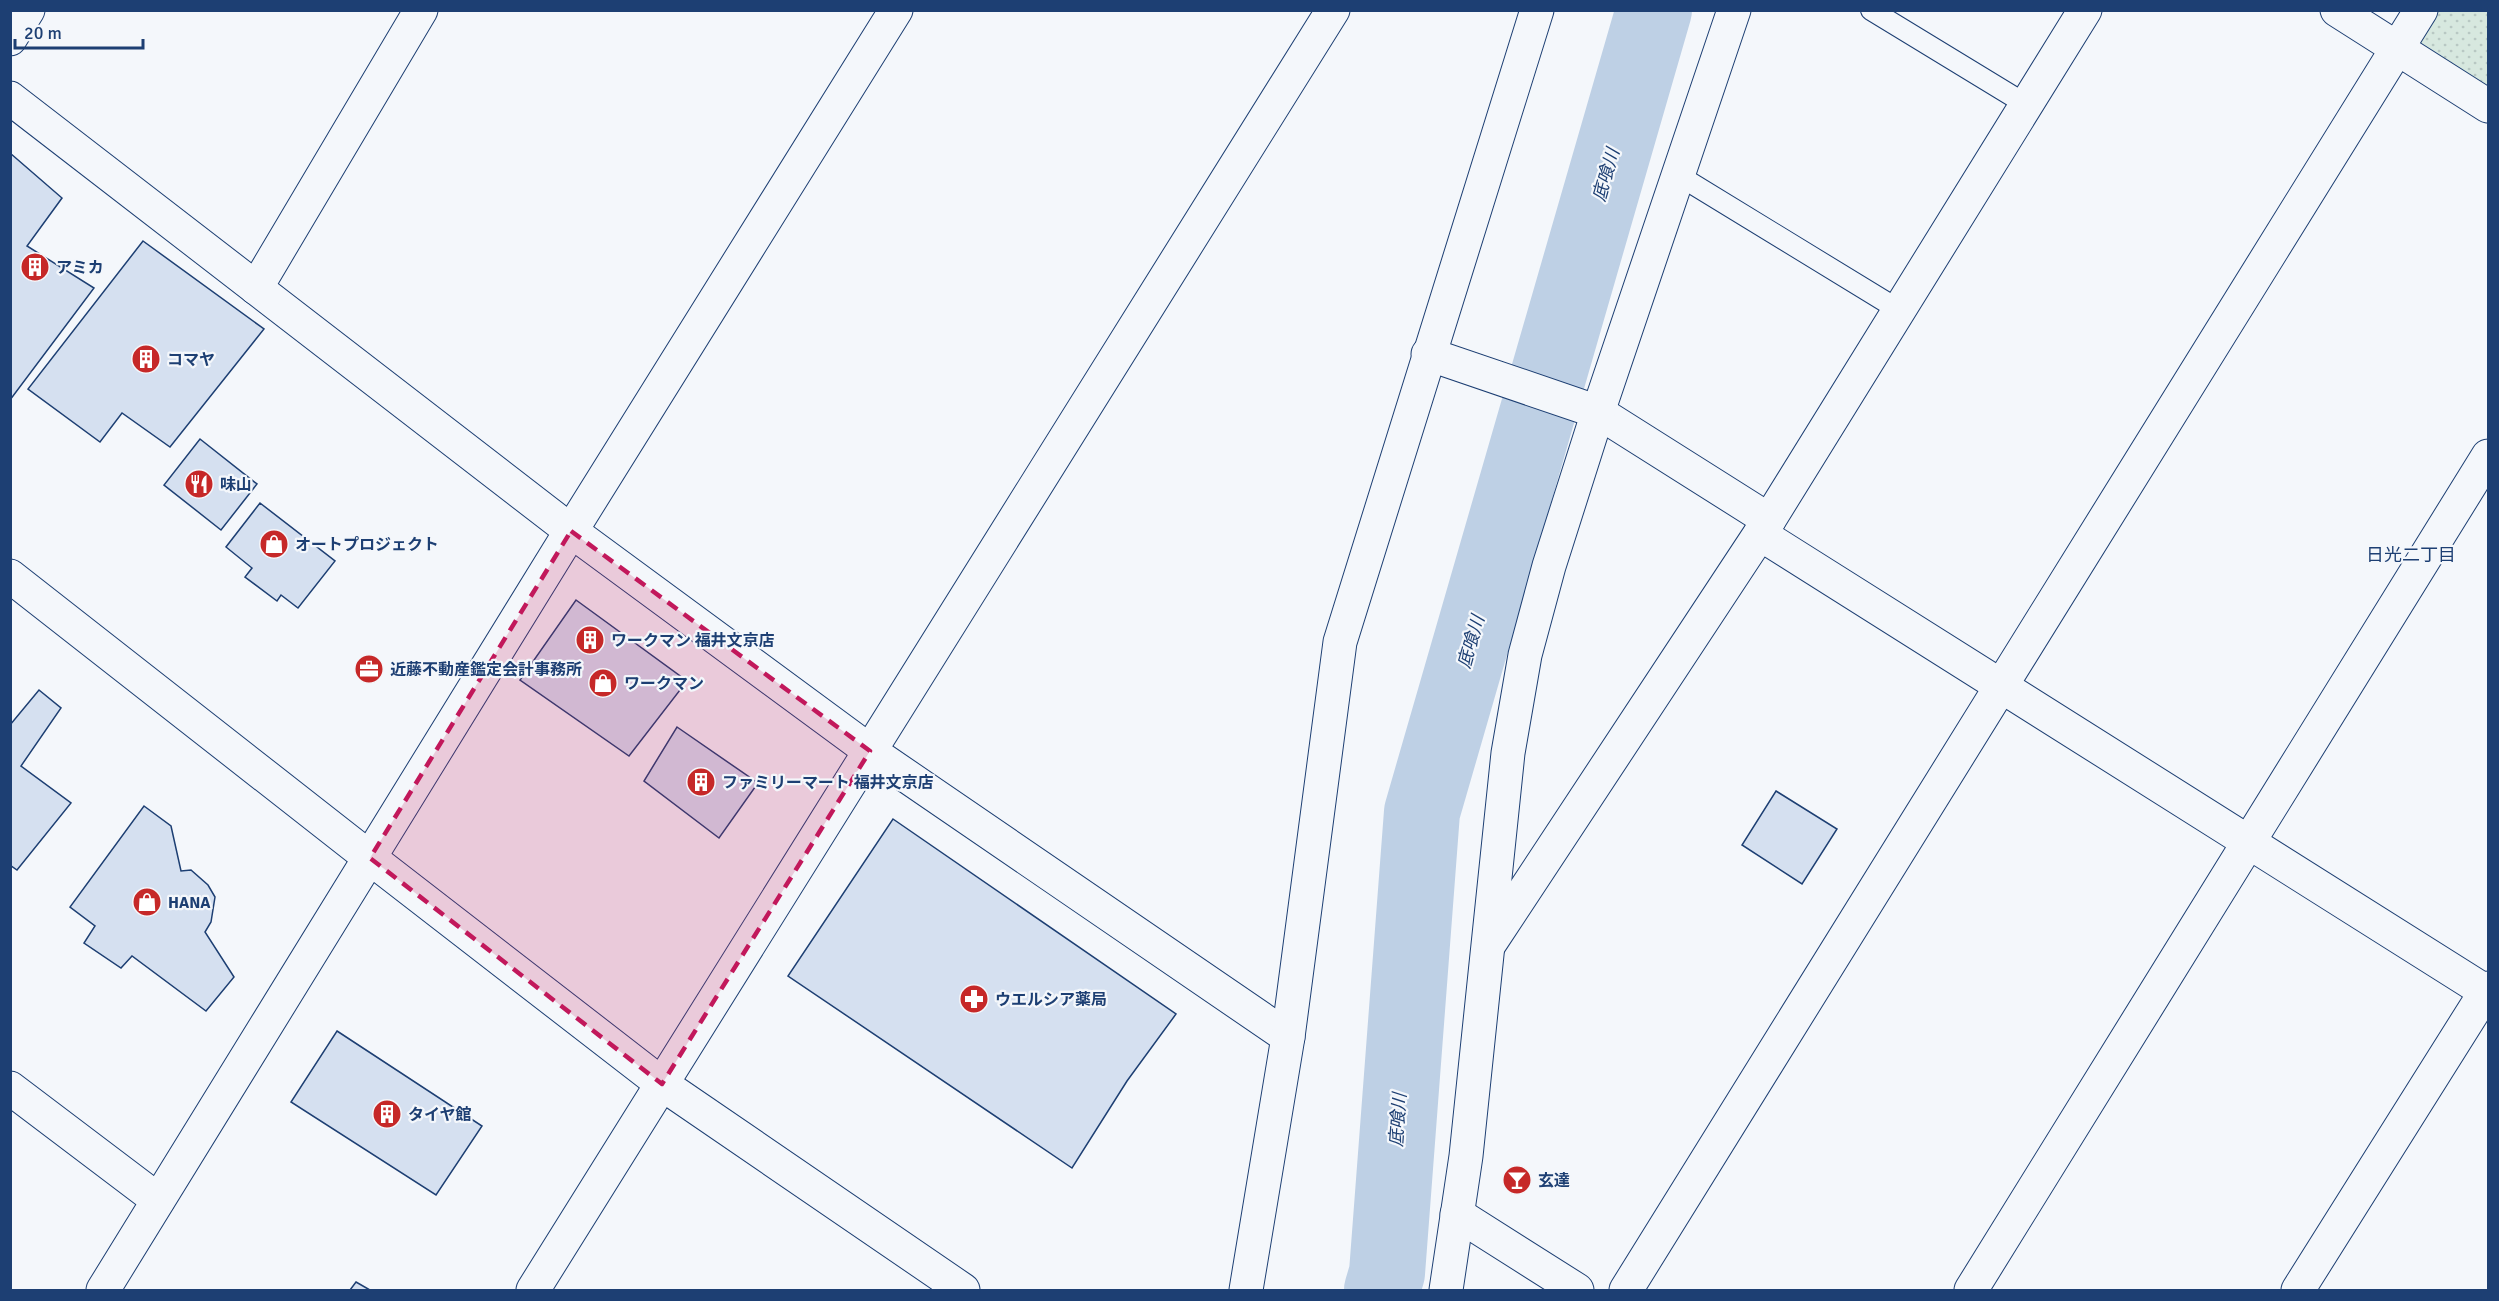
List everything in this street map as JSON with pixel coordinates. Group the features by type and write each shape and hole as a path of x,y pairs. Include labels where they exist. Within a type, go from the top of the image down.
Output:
{"street":[{"path":"10,39 28,10"},
{"path":"256,288 421,10"},
{"path":"103,1290 570,531 896,10"},
{"path":"533,1290 1333,10"},
{"path":"1246,1290 1288,1037 1340,642 1441,358 1536,10"},
{"path":"1446,1290 1466,1156 1508,753 1525,655 1588,408 1678,175 1734,10"},
{"path":"1488,947 1765,527 2085,10"},
{"path":"2337,10 2488,106"},
{"path":"1626,1290 2421,10"},
{"path":"10,98 570,531 870,751 1288,1037"},
{"path":"1441,358 1588,408 2001,686 2488,991 2298,1290"},
{"path":"1971,1290 2488,456"},
{"path":"10,576 662,1084 963,1290"},
{"path":"10,1088 158,1200"},
{"path":"1457,1214 1577,1290"}],"lane":[{"path":"1871,10 2026,105"},
{"path":"1678,175 1899,310"}],"highlighted area":[{"path":"571,531 870,751 662,1084 370,858"}],"shaded area":[{"path":"2421,11 2488,11 2488,106 2397,49"}],"building":[{"name":"アミカ","path":"10,153 62,198 27,246 94,288 10,400"},
{"name":"コマヤ","path":"143,241 264,329 170,447 122,413 100,442 28,389"},
{"path":"200,439 257,484 221,530 164,485"},
{"path":"260,503 335,561 298,608 281,595 277,601 245,577 252,568 226,547"},
{"name":"ワークマン 福井文京店","path":"576,600 687,681 629,756 520,680"},
{"path":"39,690 61,708 21,766 71,803 17,870 10,865 10,725"},
{"name":"ファミリーマート 福井文京店","path":"677,727 758,783 719,838 644,781"},
{"path":"1776,791 1837,829 1802,884 1742,845"},
{"path":"144,806 171,826 181,871 191,870 208,885 215,897 211,922 205,932 234,977 206,1011 132,956 121,968 84,943 95,926 70,907"},
{"path":"893,819 1176,1014 1127,1081 1072,1168 788,976"},
{"name":"タイヤ館","path":"337,1031 482,1126 436,1195 291,1102"},
{"path":"356,1282 370,1290 350,1290"}],"waterway":[{"name":"底喰川","path":"1382,1290 1387,1273 1422,812 1654,10"}],"place":[{"name":"アミカ","path":"35,267"},
{"name":"コマヤ","path":"146,359"},
{"name":"味山","path":"199,484"},
{"name":"オートプロジェクト","path":"274,544"},
{"name":"ワークマン 福井文京店","path":"590,640"},
{"name":"近藤不動産鑑定会計事務所","path":"369,669"},
{"name":"ワークマン","path":"603,683"},
{"name":"ファミリーマート 福井文京店","path":"701,782"},
{"name":"HANA","path":"147,902"},
{"name":"ウエルシア薬局","path":"974,999"},
{"name":"タイヤ館","path":"387,1114"},
{"name":"玄達","path":"1517,1180"}],"district":[{"name":"日光二丁目","path":"2411,555"}]}
